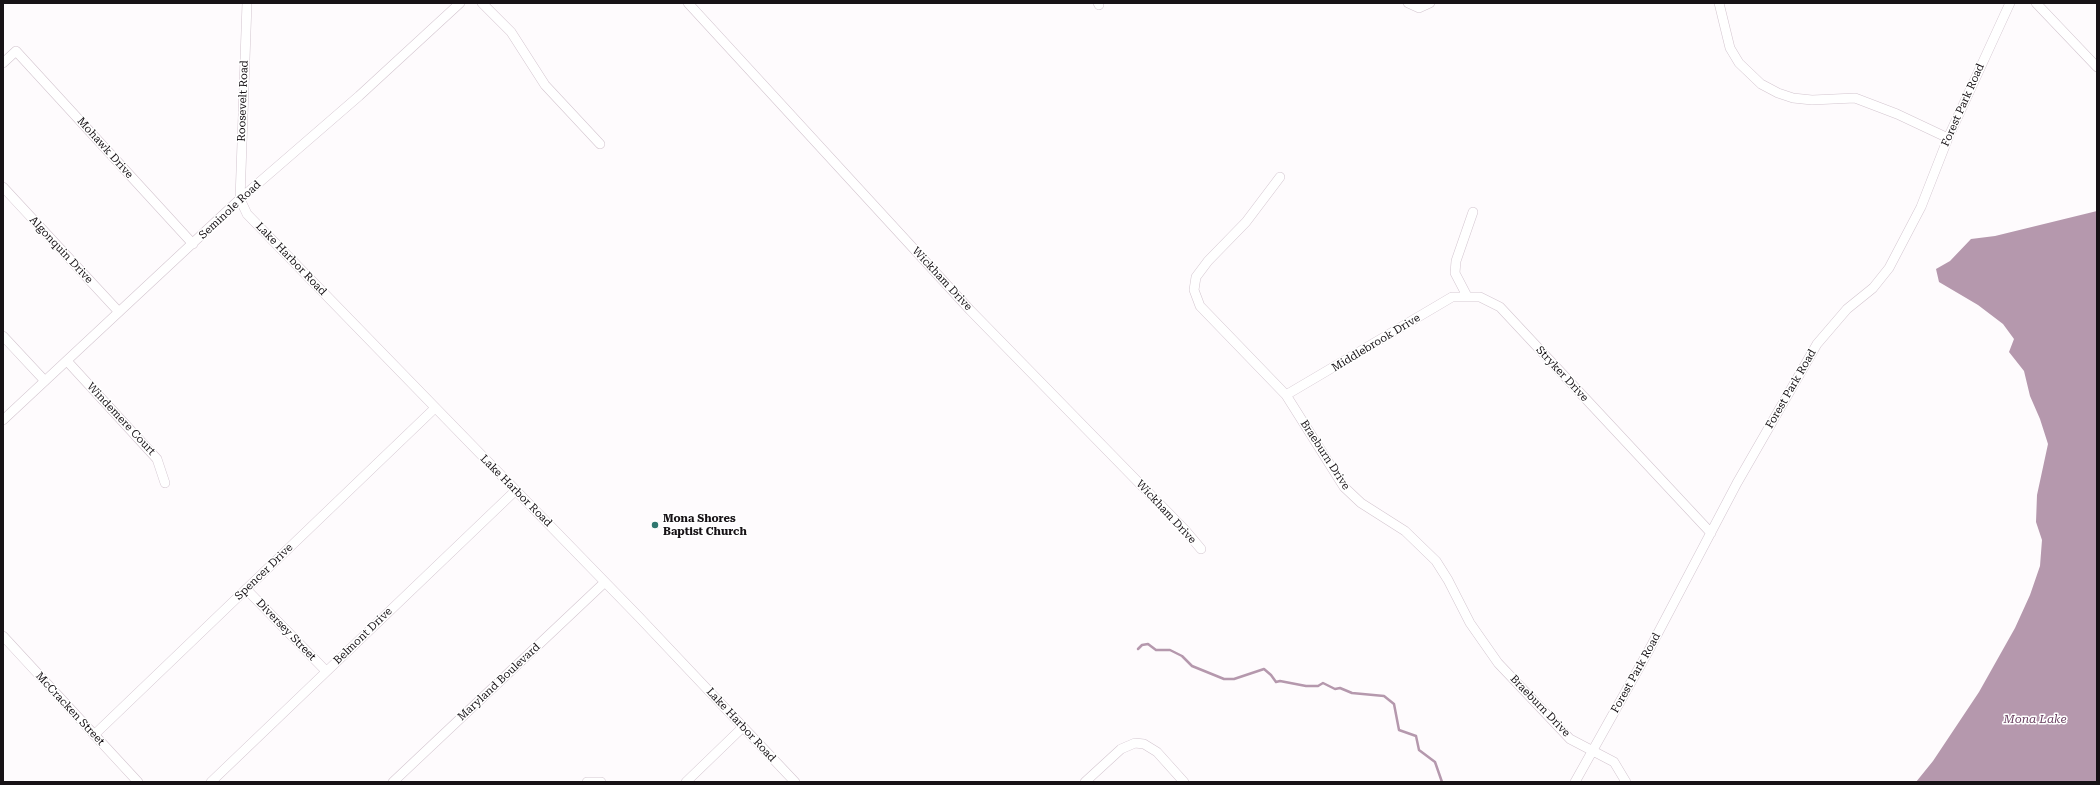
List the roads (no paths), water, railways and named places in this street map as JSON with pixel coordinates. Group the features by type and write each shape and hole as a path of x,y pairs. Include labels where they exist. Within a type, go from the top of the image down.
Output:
{"street":[{"name":"Roosevelt Road","path":"240,199 247,3"},
{"name":"Seminole Road","path":"3,420 240,199 359,96 460,3"},
{"path":"482,3 511,32 546,85 600,144"},
{"name":"Wickham Drive","path":"688,3 970,310 1185,530 1201,549"},
{"path":"1408,3 1419,8 1430,3"},
{"path":"1719,3 1730,48 1738,63 1761,84 1778,93 1793,98 1812,100 1855,98 1897,114 1948,138"},
{"name":"Forest Park Road","path":"1575,782 1619,704 1770,425 1821,337 1847,309 1873,288 1889,268 1920,207 1948,138 2010,3"},
{"path":"2036,3 2097,67"},
{"name":"Mohawk Drive","path":"3,63 16,51 193,244"},
{"name":"Braeburn Drive","path":"1280,177 1246,222 1196,278 1194,290 1200,306 1286,396 1344,487 1362,503 1405,532 1436,561 1448,580 1470,624 1498,662 1570,739 1614,762 1626,782"},
{"name":"Algonquin Drive","path":"3,187 119,312"},
{"name":"Lake Harbor Road","path":"240,199 247,214 605,582 795,782"},
{"path":"1467,296 1455,273 1456,260 1473,212"},
{"name":"Stryker Drive","path":"1467,296 1480,297 1500,307 1711,533"},
{"name":"Middlebrook Drive","path":"1286,396 1452,297 1467,296"},
{"path":"3,336 45,381"},
{"name":"Windemere Court","path":"66,361 158,459 165,483"},
{"name":"Spencer Drive","path":"94,735 435,408"},
{"name":"Belmont Drive","path":"211,782 515,491"},
{"name":"Maryland Boulevard","path":"393,782 605,582"},
{"name":"Diversey Street","path":"246,589 326,672"},
{"name":"McCracken Street","path":"3,636 137,782"},
{"path":"686,782 743,727"},
{"path":"1085,782 1121,749 1135,743 1144,744 1157,752 1184,782"},
{"path":"587,782 601,782"}],"water":[{"name":"Mona Lake","path":"2097,211 2097,782 1916,782 1933,761 1979,692 2015,628 2030,595 2040,566 2042,540 2036,522 2037,495 2048,444 2040,419 2030,396 2024,371 2009,352 2014,339 2003,324 1978,305 1939,282 1936,269 1950,261 1971,239 1995,236"}],"waterway":[{"path":"1138,649 1142,645 1148,644 1156,650 1170,650 1182,656 1192,666 1224,679 1234,679 1264,669 1276,682 1280,681 1306,686 1318,686 1323,683 1335,689 1340,688 1352,693 1384,696 1394,704 1399,730 1416,736 1419,750 1435,762 1442,782"}],"place":[{"name":"Mona Shores Baptist Church","path":"655,525"}]}
